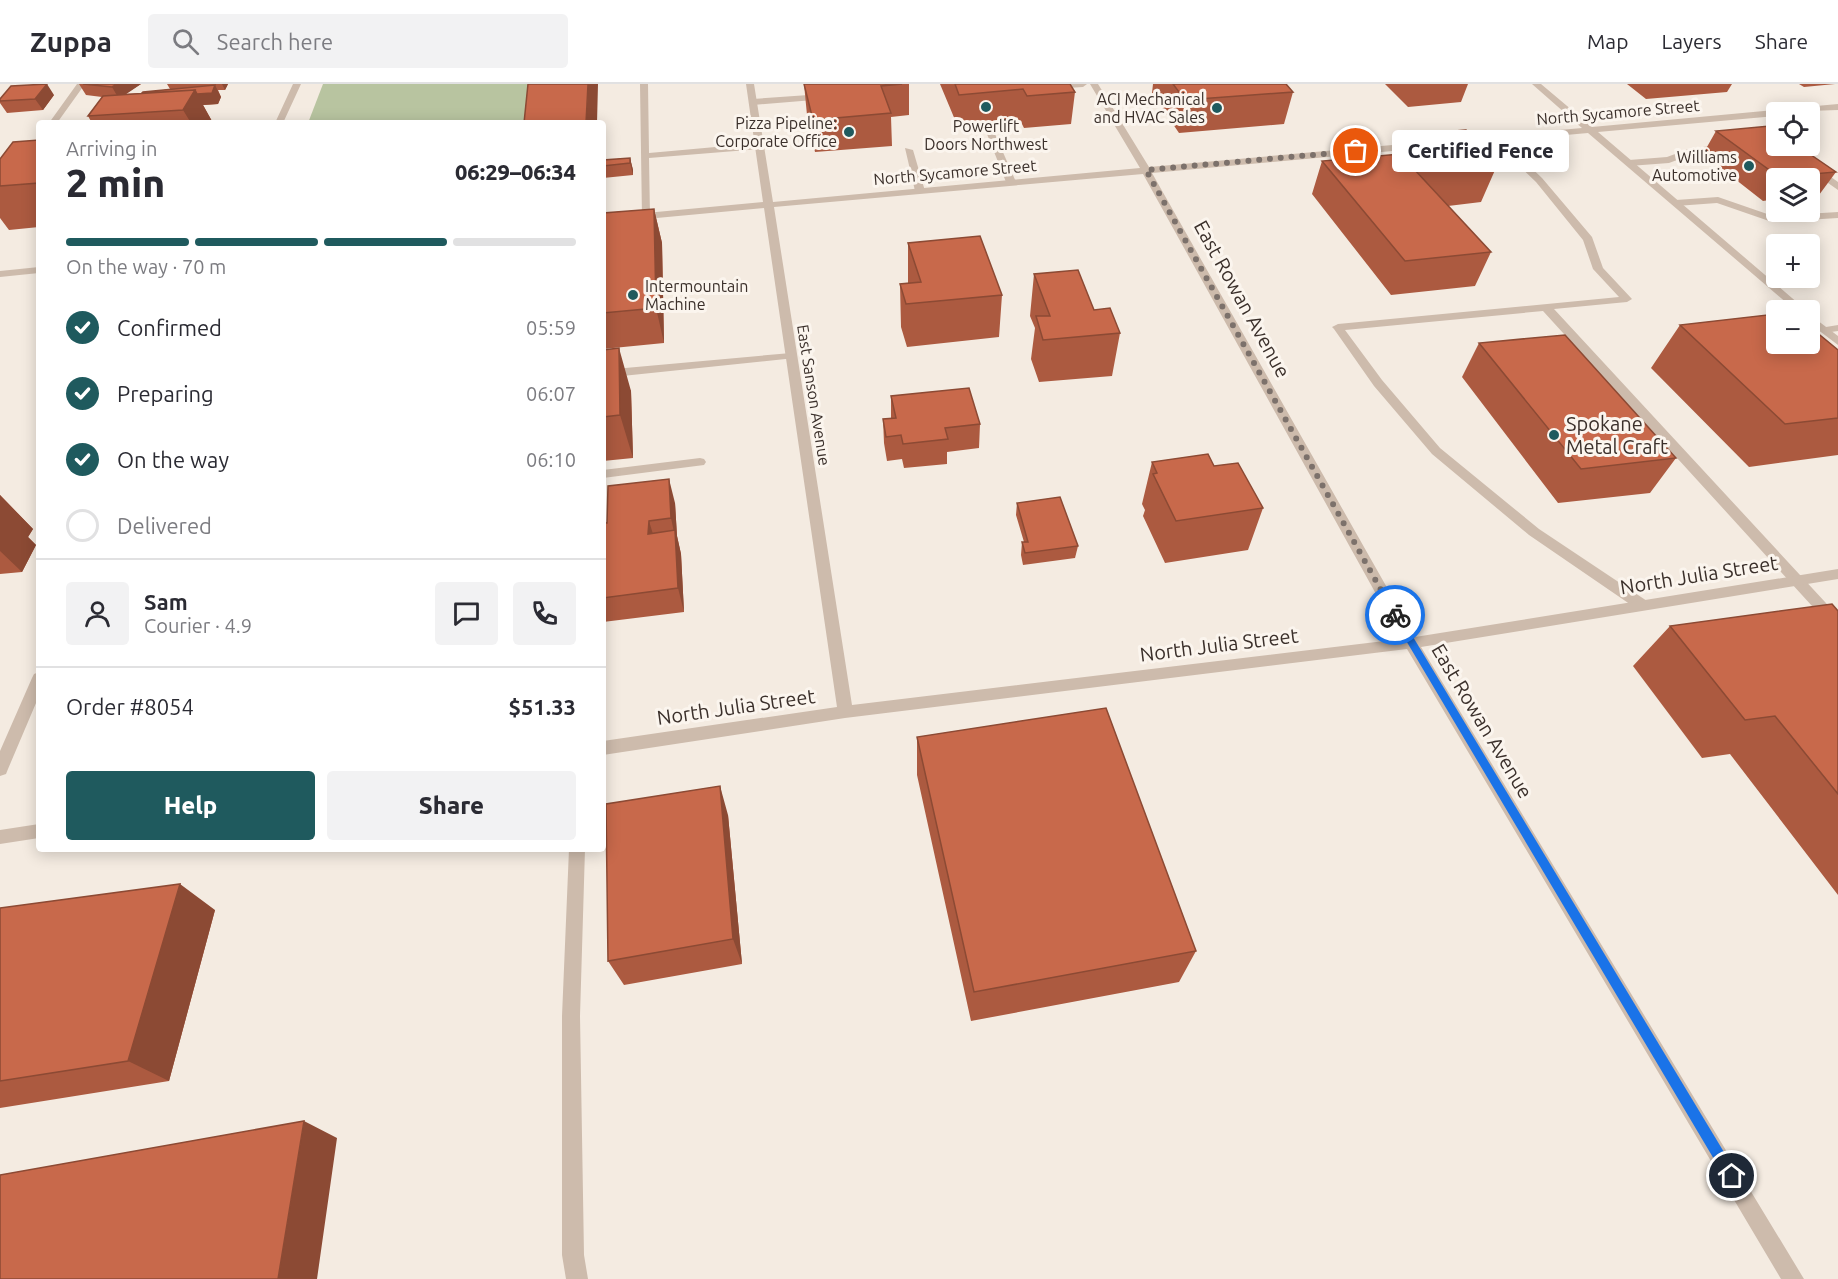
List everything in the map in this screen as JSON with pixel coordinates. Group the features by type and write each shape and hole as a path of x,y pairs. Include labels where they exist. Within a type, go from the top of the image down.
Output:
{"street":[{"path":"55,120 81,84"},
{"path":"280,120 297,84"},
{"path":"644,84 645,216"},
{"name":"East Sanson Avenue","path":"750,84 845,712"},
{"path":"1039,87 1083,84"},
{"name":"East Rowan Avenue","path":"1094,84 1146,170 1411,643 1793,1279"},
{"path":"1536,84 1789,300"},
{"path":"753,102 823,97"},
{"name":"North Sycamore Street","path":"1820,109 1838,107"},
{"name":"North Sycamore Street","path":"606,220 1766,114"},
{"path":"991,134 1011,182"},
{"path":"1495,138 1539,180 1588,239 1598,269 1627,299 1338,327 1378,383 1436,451 1533,532 1642,605"},
{"path":"645,156 760,146"},
{"path":"1629,163 1669,160 1691,151 1732,147"},
{"path":"908,150 920,191"},
{"path":"1806,164 1838,187"},
{"path":"1676,203 1718,200 1772,219 1838,215"},
{"path":"0,274 36,270"},
{"path":"1546,307 1690,461 1838,625"},
{"path":"1820,327 1838,342"},
{"path":"1824,330 1838,328"},
{"path":"606,374 791,356"},
{"path":"606,474 700,462"},
{"name":"North Julia Street","path":"606,748 845,712 1411,643 1838,573"},
{"path":"0,769 36,685"},
{"path":"0,837 36,831"},
{"path":"577,852 571,1016 573,1255 577,1279"}],"green space":[{"path":"323,84 532,84 528,120 309,120"}],"building":[{"path":"47,84 35,99 0,101 11,86"},
{"path":"83,84 117,84 112,87"},
{"path":"528,84 588,84 586,120 524,120"},
{"path":"804,84 902,84 881,86 891,113 813,120"},
{"path":"955,84 1070,84 1075,92 1027,96 1023,89 959,95"},
{"path":"1173,84 1286,84 1293,92 1185,100"},
{"path":"215,85 212,93 197,94 195,90 142,93 143,92"},
{"path":"195,90 183,110 88,116 103,96"},
{"path":"1766,126 1766,156 1813,156 1836,172 1820,173 1820,168 1767,168 1716,131"},
{"path":"1466,130 1499,161 1461,165 1429,133"},
{"path":"36,140 36,183 0,186 0,159 13,142"},
{"path":"1400,154 1491,252 1405,261 1322,161"},
{"path":"630,158 630,163 606,166 606,160"},
{"path":"654,209 656,308 606,313 606,213"},
{"path":"980,236 1002,295 906,304 900,284 921,282 908,243"},
{"path":"1078,270 1094,310 1110,308 1120,333 1043,340 1036,316 1050,316 1034,274"},
{"path":"1766,315 1766,354 1820,354 1820,335 1838,350 1838,418 1785,424 1680,325"},
{"path":"1565,335 1676,458 1581,469 1479,343"},
{"path":"619,348 620,415 606,417 606,350"},
{"path":"969,388 980,424 945,428 948,439 903,444 901,435 886,437 883,419 896,418 891,396"},
{"path":"1208,454 1214,466 1238,463 1263,508 1176,521 1153,474 1157,473 1152,462"},
{"path":"669,479 671,518 649,521 648,534 675,530 678,588 606,598 608,486"},
{"path":"1060,497 1078,546 1025,553 1022,542 1028,542 1017,503"},
{"path":"1832,604 1838,611 1838,794 1775,716 1745,720 1670,626"},
{"path":"1106,708 1196,951 974,992 917,737"},
{"path":"720,786 733,939 608,961 606,804"},
{"path":"180,884 128,1061 0,1081 0,908"},
{"path":"304,1121 278,1279 0,1279 0,1175"}],"way so far":[{"path":"1356,151 1146,170 1395,615"}],"place":[{"name":"Powerlift Doors Northwest","path":"986,107"},
{"name":"ACI Mechanical and HVAC Sales","path":"1217,108"},
{"name":"Pizza Pipeline: Corporate Office","path":"849,132"},
{"name":"Certified Fence","path":"1356,151"},
{"name":"Williams Automotive","path":"1749,166"},
{"name":"Intermountain Machine","path":"633,295"},
{"name":"Spokane Metal Craft","path":"1554,435"}],"route":[{"path":"1395,615 1732,1176"}]}
